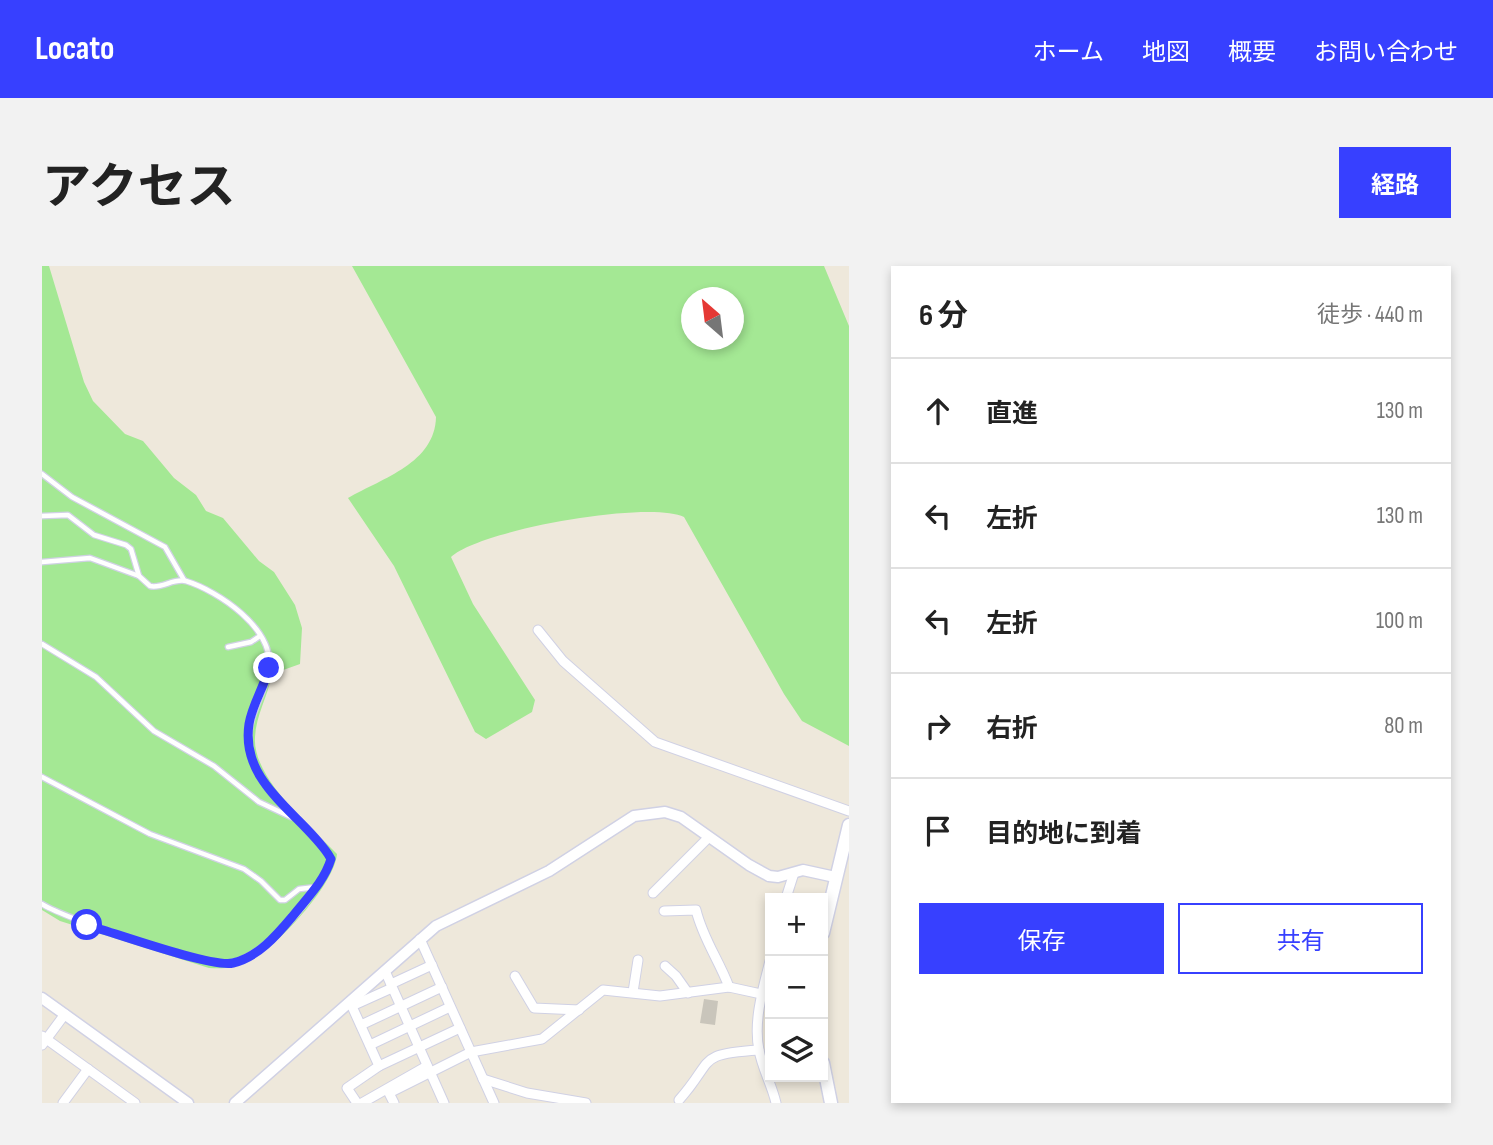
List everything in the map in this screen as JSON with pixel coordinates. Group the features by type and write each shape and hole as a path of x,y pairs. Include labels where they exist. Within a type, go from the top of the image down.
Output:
{"main road":[{"path":"828,910 849,825"},
{"path":"827,1082 831,1103"}],"street":[{"path":"538,630 563,661 655,742 849,811"},
{"path":"235,1103 351,1004 420,939 449,918 550,871 634,816 665,812 681,817 762,873 778,877 803,870 835,877"},
{"path":"653,893 709,837"},
{"path":"788,893 794,873"},
{"path":"664,911 696,910 701,931 722,968 729,987"},
{"path":"420,939 495,1103"},
{"path":"633,992 638,960"},
{"path":"351,1004 432,965"},
{"path":"665,966 688,993"},
{"path":"385,971 444,1103"},
{"path":"515,976 534,1008 579,1010"},
{"path":"361,1026 442,987"},
{"path":"460,1028 379,1066 347,1088 360,1103 471,1052 542,1039 603,990 660,996 729,987 765,995"},
{"path":"42,998 184,1102"},
{"path":"765,1003 759,1050 776,1103"},
{"path":"351,1004 379,1066"},
{"path":"370,1045 450,1007"},
{"path":"65,1014 43,1040 88,1069 129,1101"},
{"path":"679,1100 708,1060 722,1053 759,1050"},
{"path":"63,1103 88,1069"},
{"path":"394,1103 389,1093 429,1069"},
{"path":"483,1079 527,1093 586,1103"}],"lane":[{"path":"42,474 72,497 165,547 184,581"},
{"path":"42,516 68,515 94,535 126,545 131,550 139,576"},
{"path":"42,562 90,558 139,576 154,587 184,581 224,599 244,616 269,653 269,668 249,725 249,742 260,777 331,859 316,887 261,949 233,963 223,964 198,959 87,925 42,904"},
{"path":"228,648 243,646 260,636"},
{"path":"42,644 96,677 155,730 214,766 271,809 295,819"},
{"path":"42,777 150,834 243,869 261,881 280,900 285,900 299,889 316,887"}],"green space":[{"path":"42,266 49,266 84,382 93,401 125,434 143,441 174,478 196,495 206,511 223,518 259,561 274,572 295,605 302,628 300,664 272,674 256,729 257,753 263,769 285,801 337,854 326,883 287,931 259,955 238,966 209,968 60,921 42,910"},
{"path":"352,266 824,266 849,326 849,746 802,721 684,517 665,513 637,512 565,520 494,537 451,557 473,604 535,700 532,712 486,739 475,732 394,566 348,498 391,476 417,458 433,433 436,417"}],"building":[{"path":"704,999 718,1001 715,1025 700,1023"}],"route":[{"path":"87,925 198,959 223,964 233,963 261,949 273,939 322,880 331,859 324,848 270,792 260,777 249,742 249,725 269,668"}]}
